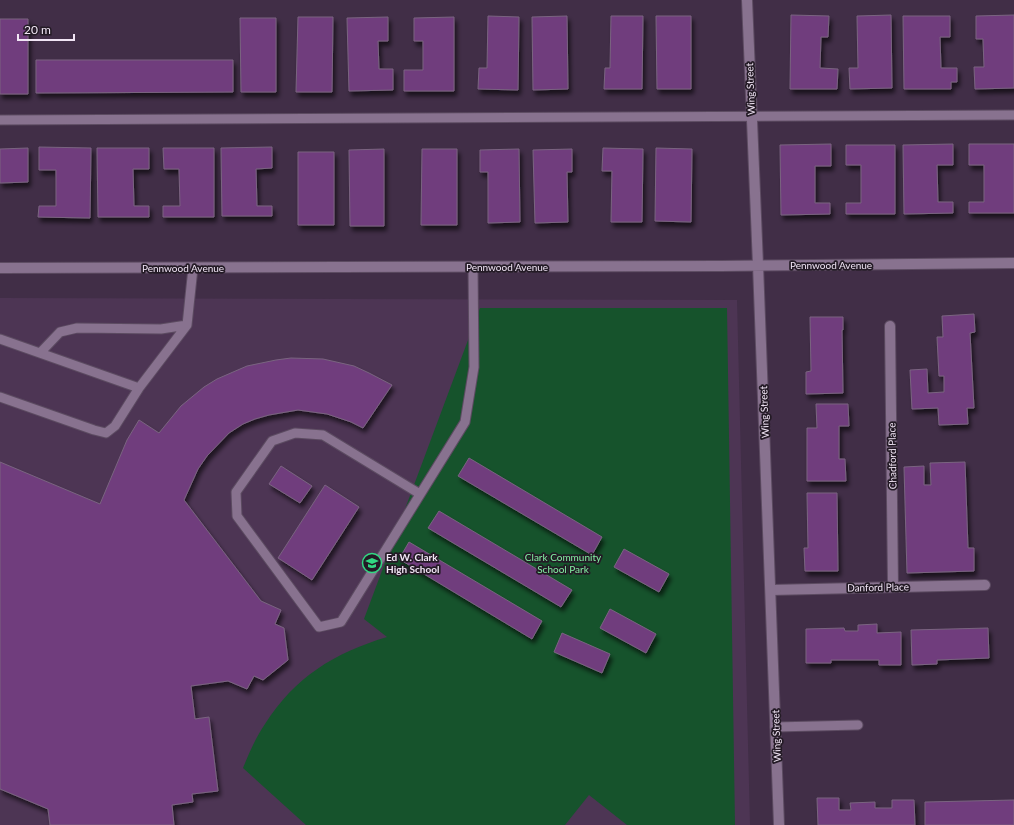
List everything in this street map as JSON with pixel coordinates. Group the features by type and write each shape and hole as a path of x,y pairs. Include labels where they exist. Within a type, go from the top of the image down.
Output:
{"street":[{"name":"Wing Street","path":"747,0 779,825"},
{"name":"Pennwood Avenue","path":"0,268 473,267 1014,263"},
{"name":"Chadford Place","path":"890,326 893,587"},
{"name":"Danford Place","path":"771,590 985,584"}],"lane":[{"path":"0,120 1014,115"},
{"path":"420,494 323,435 295,433 272,441 236,492 237,516 318,627 341,622 465,422 474,367 473,267"},
{"path":"0,397 106,433 115,426 139,388 187,325 193,268"},
{"path":"40,353 60,332 77,328 161,329 187,325"},
{"path":"0,339 139,388"},
{"path":"775,727 858,725"}],"shaded area":[{"name":"Ed W. Clark High School","path":"0,298 737,300 750,825 0,825"}],"green space":[{"name":"Clark Community School Park","path":"480,308 727,308 735,825 627,825 589,795 565,825 306,825 243,768 253,745 265,724 289,693 303,680 333,659 368,643 387,637 364,619"}],"building":[{"path":"791,15 829,16 828,37 821,37 820,68 838,69 837,89 790,89"},
{"path":"891,15 892,88 850,89 849,68 858,68 857,16"},
{"path":"1014,15 1014,88 975,89 974,67 984,67 983,39 976,39 976,16"},
{"path":"488,16 519,17 518,90 478,89 479,68 487,68"},
{"path":"567,16 568,89 533,90 532,17"},
{"path":"611,16 643,16 642,89 604,89 605,68 610,68"},
{"path":"656,16 691,16 691,89 657,89"},
{"path":"903,16 950,16 950,37 940,37 941,68 957,68 957,82 951,82 951,89 904,89"},
{"path":"298,17 333,17 332,92 296,92"},
{"path":"388,17 388,41 378,41 379,69 393,69 393,90 349,91 347,18"},
{"path":"454,17 454,91 404,91 404,70 423,70 423,41 414,41 414,18"},
{"path":"240,18 276,18 276,92 241,92"},
{"path":"0,19 28,19 28,94 0,94"},
{"path":"36,60 233,60 233,92 36,93"},
{"path":"831,144 831,166 815,166 815,203 830,203 830,214 781,215 780,145"},
{"path":"953,144 953,165 937,165 938,202 953,202 953,213 904,214 903,145"},
{"path":"969,144 1014,144 1014,213 969,213 969,202 984,202 984,165 969,165"},
{"path":"846,145 895,145 895,214 846,214 846,203 861,203 861,165 846,165"},
{"path":"39,147 91,148 90,218 38,217 39,206 56,206 56,170 39,170"},
{"path":"272,147 272,168 256,169 257,206 272,206 272,216 222,216 221,148"},
{"path":"28,148 28,182 0,183 0,149"},
{"path":"97,148 149,148 149,169 133,169 134,206 149,206 149,217 98,217"},
{"path":"163,148 214,148 214,217 163,217 163,206 180,206 179,169 164,169"},
{"path":"603,148 643,149 642,222 611,222 612,171 602,171"},
{"path":"656,148 692,149 691,222 655,221"},
{"path":"384,149 384,226 350,226 349,150"},
{"path":"422,149 457,149 457,225 421,225"},
{"path":"519,149 520,222 488,223 488,172 480,172 480,150"},
{"path":"572,149 572,172 567,172 568,222 535,223 533,150"},
{"path":"298,152 334,152 334,225 298,225"},
{"path":"974,314 975,332 970,333 974,408 967,408 968,424 939,425 938,408 912,409 910,370 927,369 928,393 944,392 944,376 939,376 937,337 943,337 942,316"},
{"path":"810,317 843,317 843,393 806,394 806,372 811,371"},
{"path":"291,358 323,359 354,366 392,385 363,428 351,422 327,414 298,410 269,415 243,424 229,433 207,456 198,469 184,500 261,601 281,610 275,624 284,628 288,660 263,680 254,676 247,689 228,681 191,686 195,719 209,717 218,791 192,794 193,802 172,805 174,825 50,825 48,809 0,789 0,462 100,504 127,440 139,420 159,433 181,406 204,387 217,379 247,366"},
{"path":"816,404 848,404 849,426 839,426 839,459 845,459 846,481 807,481 807,428 817,428"},
{"path":"469,458 602,537 592,555 458,476"},
{"path":"965,462 968,548 974,548 974,571 907,573 904,467 924,466 924,485 931,485 930,463"},
{"path":"281,466 312,486 300,503 269,484"},
{"path":"325,485 359,507 312,580 278,558"},
{"path":"807,493 837,493 838,571 805,571 804,548 808,548"},
{"path":"439,511 572,590 561,607 428,528"},
{"path":"409,542 542,621 532,639 399,559"},
{"path":"624,549 669,574 659,592 614,567"},
{"path":"610,609 656,634 646,653 600,628"},
{"path":"877,624 877,633 901,632 901,665 879,665 879,660 831,660 831,663 806,663 806,629 844,628 845,631 858,631 858,625"},
{"path":"988,628 989,658 937,660 937,664 912,665 911,630"},
{"path":"562,633 610,654 602,673 554,652"},
{"path":"817,798 839,798 839,810 851,810 850,803 875,802 875,808 892,808 892,800 914,800 915,825 818,825"},
{"path":"1014,800 1014,825 925,825 925,802"}],"place":[{"name":"Ed W. Clark High School","path":"372,563"}]}
